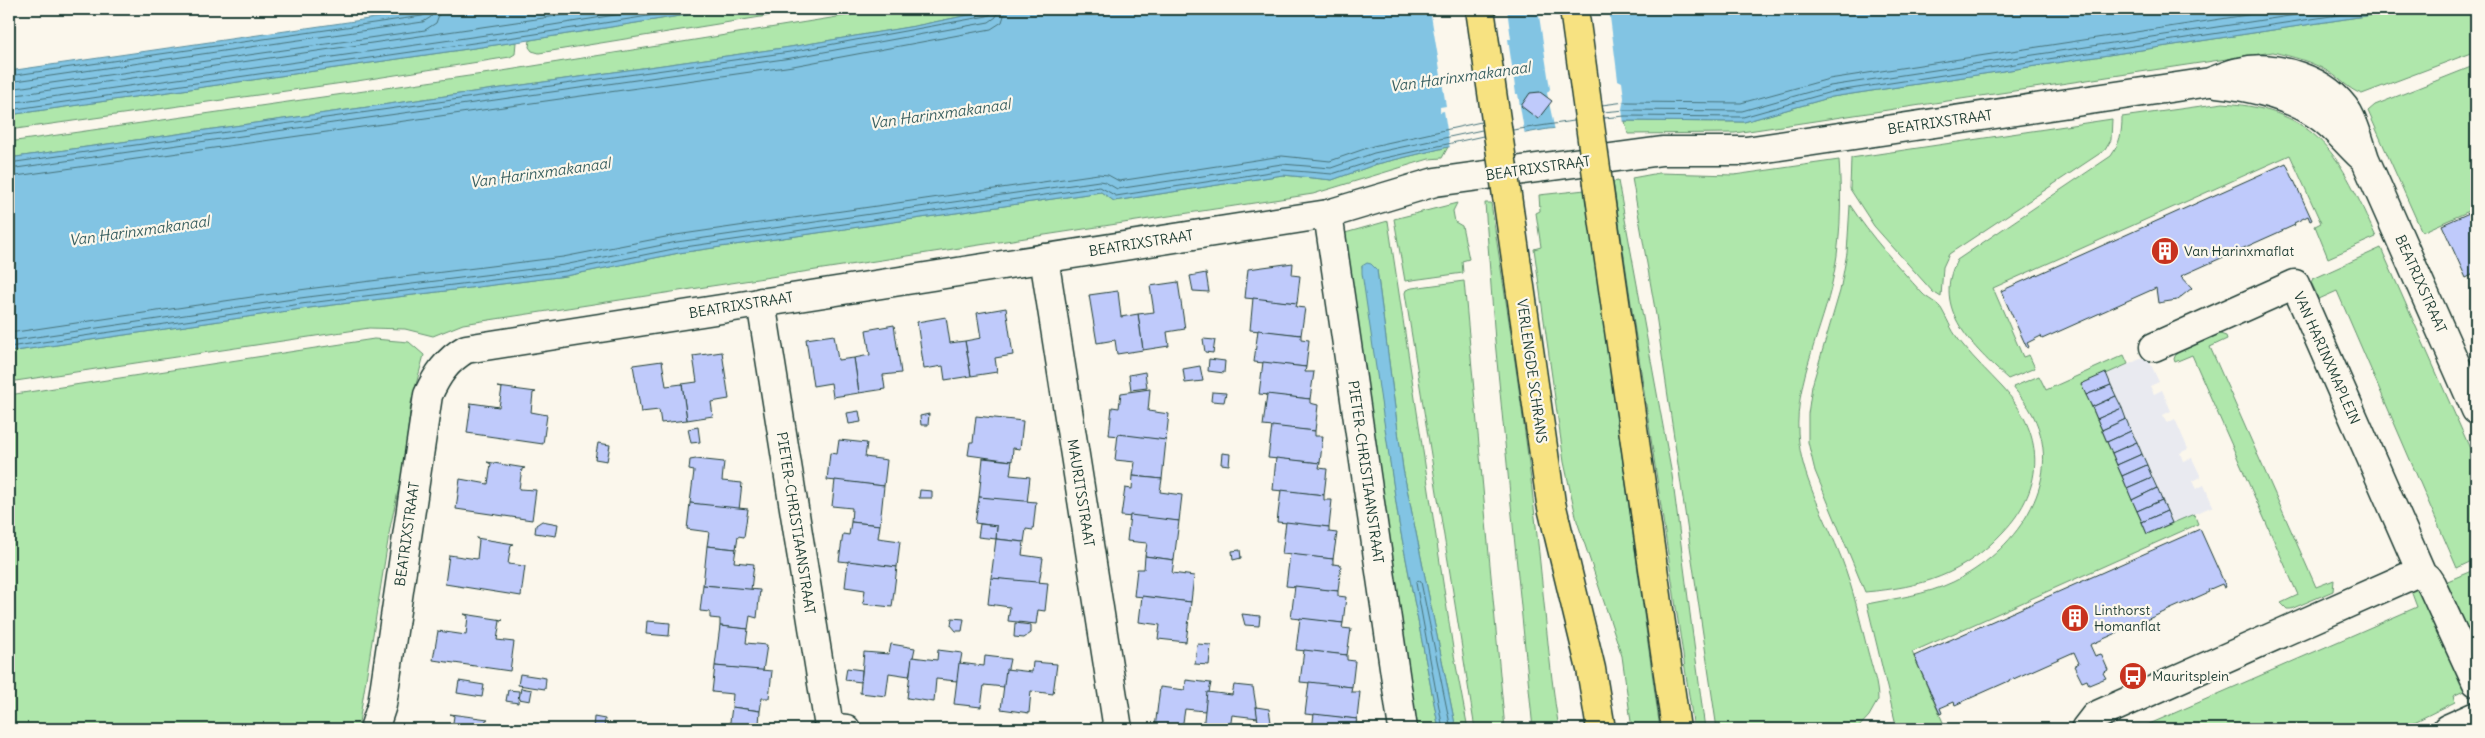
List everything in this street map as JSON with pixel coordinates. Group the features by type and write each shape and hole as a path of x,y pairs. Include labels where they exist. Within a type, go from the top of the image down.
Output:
{"main road":[{"name":"VERLENGDE SCHRANS","path":"1480,9 1551,503 1591,669 1600,729"},
{"path":"1574,9 1676,729"}],"street":[{"name":"BEATRIXSTRAAT","path":"374,729 382,705 428,395 436,377 452,358 466,349 1328,214 1435,182 1662,151 1746,151 2210,82 2275,95 2320,117 2365,159 2476,410"},
{"name":"PIETER-CHRISTIAANSTRAAT","path":"1328,214 1403,729"},
{"name":"MAURITSSTRAAT","path":"1044,258 1118,729"},
{"name":"VAN HARINXMAPLEIN","path":"2154,347 2295,284 2422,574 2431,584 2476,682"},
{"name":"PIETER-CHRISTIAANSTRAAT","path":"761,302 829,727 846,729"},
{"path":"2085,729 2086,725 2095,716 2357,598 2414,574 2422,574"},
{"path":"2448,729 2476,716"}],"shaded area":[{"path":"2147,356 2159,382 2150,386 2154,394 2162,390 2171,411 2163,415 2167,423 2175,419 2188,449 2180,453 2183,461 2192,458 2201,477 2192,481 2196,489 2204,485 2213,506 2147,535 2082,385"}],"green space":[{"path":"723,9 810,9 539,53 532,51 529,47 530,40"},
{"path":"887,9 998,9 915,26 790,47 9,158 9,142 490,73"},
{"path":"2411,9 2476,9 2476,51 2362,94 2353,90 2322,68 2273,52 1735,133 1628,134 1625,121 1744,122 1832,97"},
{"path":"516,42 515,54 510,57 357,81 9,130 9,115"},
{"path":"2476,65 2476,208 2422,232 2368,111 2375,105"},
{"path":"2223,103 2256,107 2283,116 2305,127 2337,161 2351,183 2376,237 2328,258 2315,226 2321,223 2290,155 1993,288 2023,357 2029,355 2035,368 2008,379 1970,341 1953,311 1949,295 1950,278 1957,260 2111,156 2120,138 2122,117"},
{"path":"2112,119 2111,140 2105,150 1949,254 1943,267 1941,297 1933,292 1874,226 1850,189 1851,158"},
{"path":"1448,147 1442,158 1429,159 1313,194 463,324 433,336 405,329 369,328 9,382 9,352 301,309 566,276 679,253 1101,192 1114,201 1283,175 1332,180 1377,164"},
{"path":"1839,160 1840,208 1837,256 1831,288 1808,364 1799,403 1799,443 1811,487 1849,580 1877,688 1878,700 1869,716 1857,729 1717,729 1656,315 1632,178 1659,173 1734,175"},
{"path":"1618,181 1672,475 1705,729 1694,729 1613,182"},
{"path":"1585,190 1660,729 1632,729 1622,656 1577,521 1564,462 1534,249 1541,247 1536,213 1540,211 1539,195"},
{"path":"1457,203 1453,211 1455,222 1462,226 1469,259 1462,261 1463,273 1405,281 1394,219"},
{"path":"1485,203 1491,203 1521,405 1559,729 1533,729 1495,341"},
{"path":"1850,205 1903,272 1924,295 1936,303 1959,340 2016,404 2026,422 2035,459 2033,478 2027,496 2017,514 2003,532 1973,559 1957,569 1924,582 1905,587 1865,592 1815,471 1808,442 1808,414 1812,386 1840,291 1847,253"},
{"path":"1388,221 1454,655 1468,729 1456,729 1403,469 1377,270 1362,266 1399,523 1439,729 1414,729 1345,233"},
{"path":"2381,248 2476,462 2476,559 2457,568 2337,291 2319,299 2311,282 2313,279"},
{"path":"1464,281 1505,729 1475,729 1405,293 1406,290 1412,288"},
{"path":"2217,333 2226,336 2227,339 2210,347 2316,587 2334,580 2333,591 2291,609 2287,609 2281,603 2298,595 2192,355 2175,362 2174,359 2177,351"},
{"path":"374,339 409,342 424,355 411,403 404,464 390,528 358,729 9,729 9,395"},
{"path":"2124,355 2128,364 2082,385 2147,534 2194,514 2198,524 1912,652 1946,729 1897,729 1867,604 1922,593 1953,582 1975,569 1996,553 2014,534 2028,513 2038,490 2043,466 2042,441 2033,415 2013,387 2039,376 2046,390"},
{"path":"2476,569 2476,658 2443,583"},
{"path":"2410,588 2419,588 2466,690 2453,696 2455,702 2400,729 2138,729 2417,607"}],"water":[{"path":"438,9 723,9 530,40 9,115 9,71"},
{"name":"Van Harinxmakanaal","path":"998,9 2411,9 1832,97 1744,122 1625,121 1548,129 1448,147 1377,164 1332,180 1283,175 1114,201 1101,192 679,253 566,276 301,309 9,352 9,158 790,47 915,26"},
{"path":"1367,263 1377,270 1403,469 1456,729 1439,729 1399,523 1362,273 1362,266"}],"pier":[{"path":"1430,9 1507,9 1511,39 1508,39 1516,94 1518,94 1525,136 1450,149 1444,111 1440,112 1440,107 1446,106"},
{"path":"1538,9 1609,9 1618,80 1622,82 1624,124 1555,131 1547,93 1550,89"}],"building":[{"path":"1540,92 1552,101 1538,119 1521,106 1530,93"},
{"name":"Van Harinxmaflat","path":"2286,163 2312,220 2310,221 2308,216 2294,223 2295,225 2181,276 2192,288 2177,300 2158,303 2156,288 2042,339 2041,336 2027,343 2029,347 2027,348 2001,291"},
{"path":"2476,210 2476,273 2466,278 2442,225"},
{"path":"1293,263 1292,275 1300,276 1297,303 1245,298 1248,269"},
{"path":"1206,273 1209,292 1193,291 1190,276"},
{"path":"1178,282 1185,329 1167,332 1169,346 1143,350 1138,314 1154,312 1150,286"},
{"path":"1118,291 1121,317 1138,314 1143,350 1117,354 1115,340 1097,343 1089,295"},
{"path":"1253,298 1297,303 1296,307 1305,308 1301,335 1250,330"},
{"path":"1006,308 1013,355 995,358 997,372 971,376 965,341 981,338 977,313"},
{"path":"946,317 950,343 965,341 971,376 945,380 943,366 924,369 917,322"},
{"path":"894,325 901,373 883,375 885,389 859,393 854,358 870,355 866,330"},
{"path":"1258,330 1301,335 1301,339 1309,340 1306,367 1254,362"},
{"path":"834,335 838,360 854,358 859,393 833,397 831,383 813,386 806,339"},
{"path":"1203,339 1215,340 1213,353 1205,352"},
{"path":"722,352 729,399 711,402 713,416 687,420 682,384 697,382 693,356"},
{"path":"1209,359 1225,361 1224,373 1208,371"},
{"path":"662,361 666,386 682,384 687,420 661,423 659,410 641,412 633,365"},
{"path":"1263,362 1306,367 1305,372 1314,372 1310,399 1259,394"},
{"path":"1200,366 1203,381 1185,383 1183,369"},
{"path":"1145,372 1147,388 1131,390 1129,375"},
{"path":"2106,373 2111,385 2086,395 2081,384"},
{"path":"2111,385 2116,396 2092,407 2086,395"},
{"path":"498,387 536,392 533,393 531,412 547,415 543,444 467,433 471,403 499,407 502,388"},
{"path":"1150,389 1148,411 1169,414 1166,440 1109,435 1112,407 1119,408 1121,393"},
{"path":"1212,392 1226,393 1224,402 1211,401"},
{"path":"1267,394 1310,399 1310,403 1318,405 1315,431 1263,426"},
{"path":"2116,396 2122,408 2097,419 2092,407"},
{"path":"2122,408 2126,419 2102,430 2097,419"},
{"path":"859,411 861,422 849,424 847,413"},
{"path":"929,414 928,425 921,425 920,416"},
{"path":"976,416 1023,421 1020,449 1013,448 1012,461 968,455 970,442 973,442"},
{"path":"2126,419 2131,431 2107,442 2102,430"},
{"path":"1272,426 1315,431 1315,436 1323,436 1320,463 1268,458"},
{"path":"698,427 700,442 691,443 688,429"},
{"path":"2131,431 2137,442 2112,453 2107,442"},
{"path":"1118,434 1166,440 1162,479 1133,476 1135,462 1115,460"},
{"path":"839,440 867,443 865,457 887,460 884,486 827,480 830,453 837,454"},
{"path":"2137,442 2142,454 2117,465 2112,453"},
{"path":"598,443 610,445 607,461 595,459"},
{"path":"1222,453 1230,454 1229,465 1221,464"},
{"path":"2142,454 2147,465 2122,476 2117,465"},
{"path":"983,458 1012,461 1010,475 1030,477 1027,503 979,497"},
{"path":"1276,458 1320,463 1319,468 1327,469 1324,495 1273,490"},
{"path":"690,460 724,462 722,481 742,483 739,510 690,503 694,471 689,470"},
{"path":"487,462 525,468 522,469 519,489 536,490 532,520 456,509 460,479 488,484 491,464"},
{"path":"2147,465 2152,477 2127,488 2122,476"},
{"path":"1133,476 1162,479 1160,492 1182,495 1179,521 1121,516 1125,488 1132,489"},
{"path":"2152,477 2157,488 2132,500 2127,488"},
{"path":"835,480 884,486 880,525 851,522 852,508 832,506"},
{"path":"2157,488 2162,500 2137,511 2132,500"},
{"path":"920,490 932,491 932,498 919,498"},
{"path":"1281,490 1324,495 1324,500 1332,500 1329,527 1277,522"},
{"path":"979,497 1036,502 1033,530 1026,529 1024,542 996,539 997,526 975,523"},
{"path":"2162,500 2167,511 2142,522 2137,511"},
{"path":"690,503 748,509 744,537 738,536 736,549 707,546 709,532 687,529"},
{"path":"2167,511 2172,523 2147,534 2142,522"},
{"path":"1130,515 1179,521 1174,560 1145,556 1147,543 1127,541"},
{"path":"542,521 558,524 556,536 535,533 536,525"},
{"path":"851,522 880,525 878,538 900,541 897,567 839,561 843,534 849,535"},
{"path":"1286,522 1329,527 1329,532 1337,533 1333,559 1282,554"},
{"path":"980,524 997,526 996,539 978,537"},
{"name":"Linthorst Homanflat","path":"2200,529 2226,587 2224,588 2222,584 2208,590 2209,592 2090,645 2095,656 2101,654 2108,670 2103,673 2106,678 2089,685 2087,680 2082,682 2074,666 2079,663 2074,652 1955,705 1954,702 1940,708 1942,713 1940,714 1914,656"},
{"path":"476,538 514,544 511,545 508,564 525,566 521,596 445,584 449,555 477,559 479,540"},
{"path":"996,539 1024,542 1022,555 1043,558 1039,584 991,578"},
{"path":"707,546 736,549 734,562 754,564 751,590 703,585"},
{"path":"1240,550 1241,558 1233,560 1232,551"},
{"path":"1290,554 1333,559 1333,564 1341,565 1338,591 1286,586"},
{"path":"1145,556 1174,560 1172,573 1194,576 1191,602 1134,596 1137,569 1144,569"},
{"path":"848,561 897,567 892,607 863,604 865,590 845,587"},
{"path":"991,578 1048,583 1045,611 1038,610 1036,624 1008,621 1010,607 988,604"},
{"path":"703,585 760,590 757,618 750,616 748,629 720,626 720,619 710,618 710,612 700,611"},
{"path":"1295,586 1338,591 1338,596 1346,597 1343,623 1291,618"},
{"path":"1142,596 1191,602 1186,642 1158,639 1160,625 1139,622"},
{"path":"464,614 503,620 500,621 497,640 514,642 510,671 433,660 438,631 466,635 468,616"},
{"path":"1242,614 1260,616 1259,626 1245,625"},
{"path":"952,618 964,619 962,631 956,631 951,625"},
{"path":"1300,618 1343,623 1342,628 1351,629 1347,655 1296,650"},
{"path":"647,621 670,623 669,636 646,634"},
{"path":"1015,623 1031,625 1031,633 1024,638 1014,637"},
{"path":"720,626 748,629 746,643 767,645 763,671 715,666"},
{"path":"891,644 915,648 909,676 889,673 886,696 860,693 864,652 889,654"},
{"path":"1197,644 1211,645 1209,665 1195,664"},
{"path":"938,650 962,653 957,681 936,679 934,702 907,698 912,657 937,660"},
{"path":"1304,650 1347,655 1347,660 1355,661 1352,687 1300,682"},
{"path":"985,656 1010,659 1004,687 984,685 981,707 954,704 959,663 984,666"},
{"path":"1033,662 1057,664 1053,694 1031,691 1029,713 1001,709 1006,669 1032,672"},
{"path":"715,666 772,671 769,698 762,698 760,711 732,707 733,694 712,692"},
{"path":"847,668 862,670 861,682 845,680"},
{"path":"520,674 546,678 545,689 518,685"},
{"path":"1186,680 1211,683 1205,711 1185,709 1182,729 1155,728 1160,687 1185,690"},
{"path":"459,681 484,685 482,697 457,693"},
{"path":"1309,682 1352,687 1351,692 1360,692 1357,719 1305,714"},
{"path":"1234,685 1253,687 1258,718 1232,715 1230,729 1203,729 1207,692 1232,695"},
{"path":"521,688 532,690 530,701 519,699"},
{"path":"508,690 519,691 518,703 506,701"},
{"path":"732,707 760,711 759,724 779,726 779,729 729,729"},
{"path":"1256,707 1269,709 1272,729 1259,729"},
{"path":"450,714 488,719 484,729 452,729 454,716"},
{"path":"1314,714 1357,719 1356,723 1364,724 1364,729 1312,729"},
{"path":"594,717 605,719 604,729 593,729"}],"place":[{"name":"Van Harinxmaflat","path":"2165,251"},
{"name":"Linthorst Homanflat","path":"2075,618"},
{"name":"Mauritsplein","path":"2133,676"}]}
